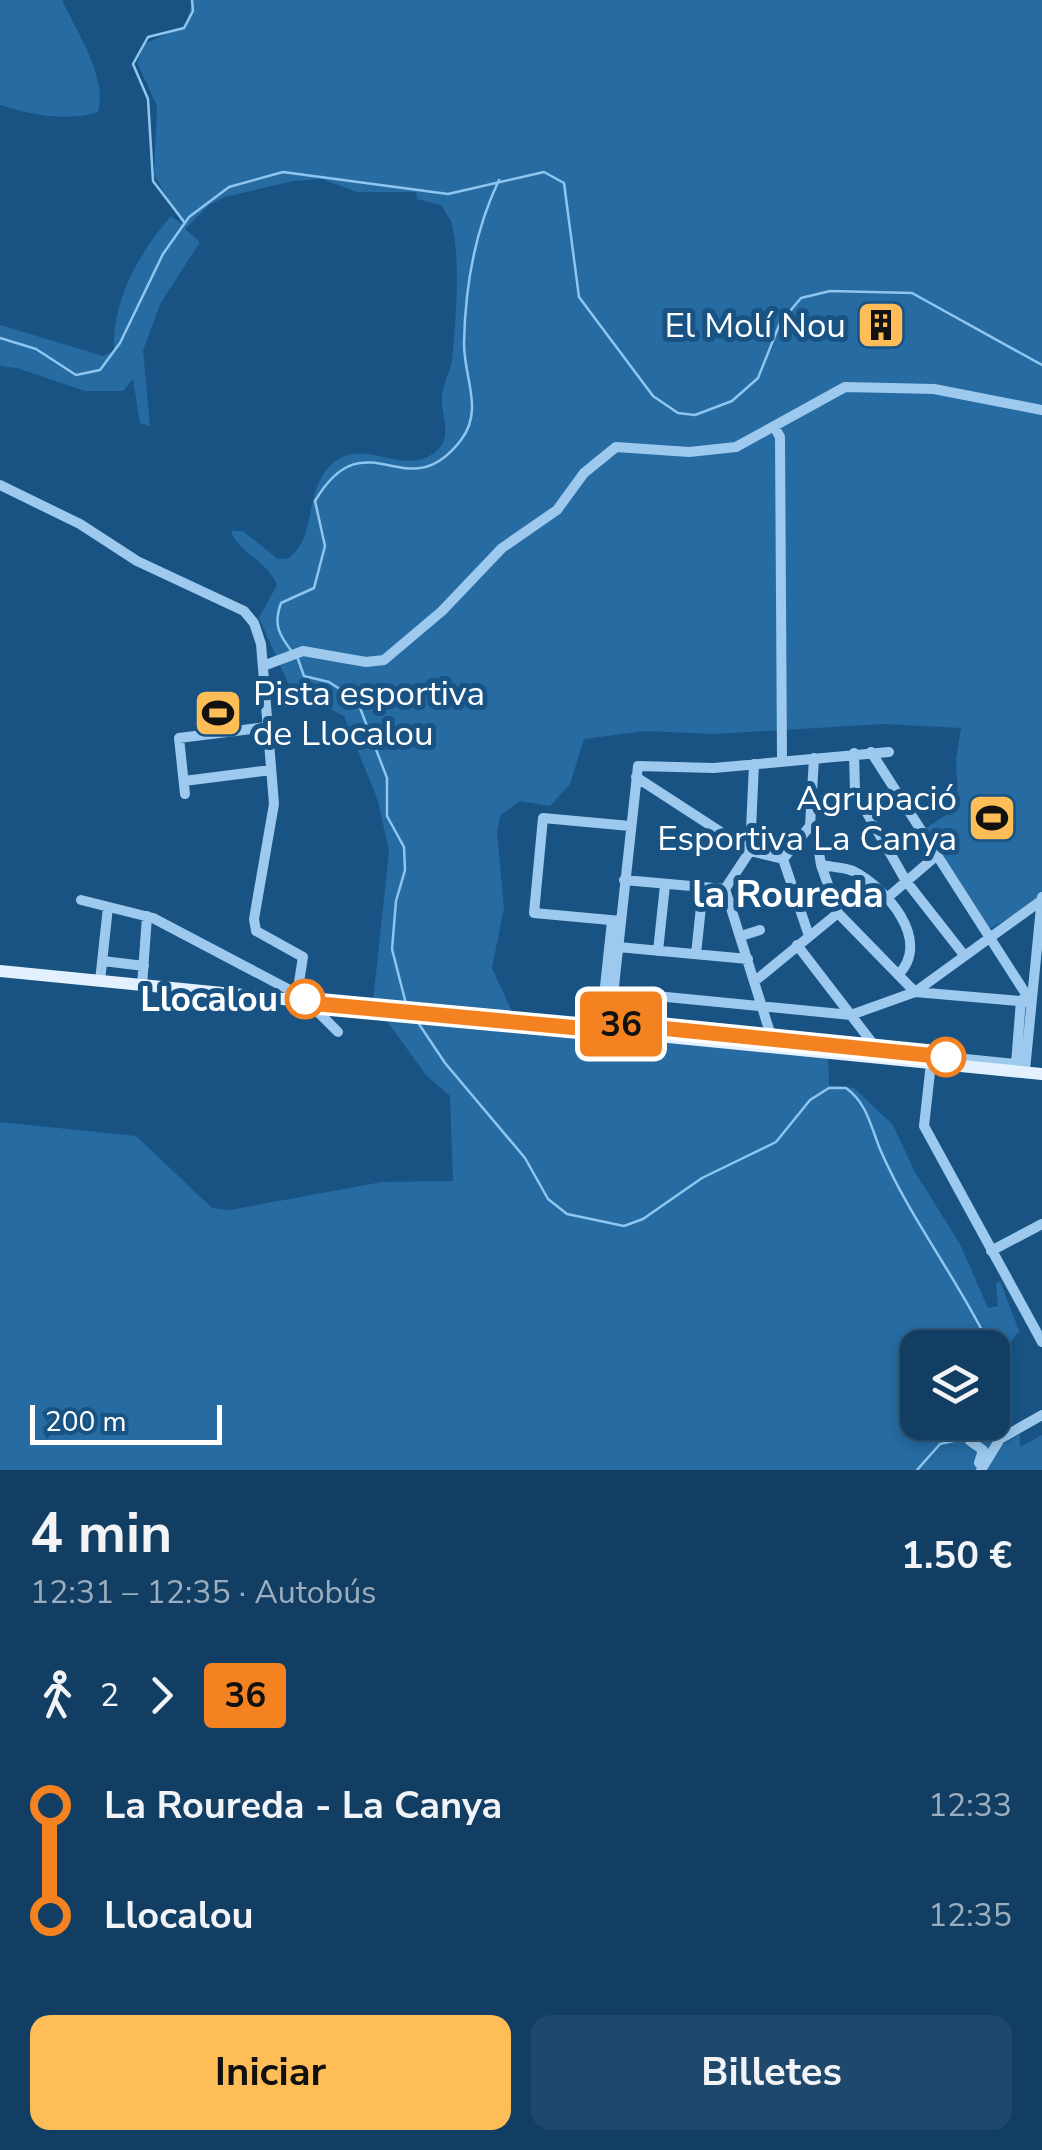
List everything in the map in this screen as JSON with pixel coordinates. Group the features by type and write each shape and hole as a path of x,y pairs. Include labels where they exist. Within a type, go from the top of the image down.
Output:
{"main road":[{"path":"0,972 437,1015 604,1022 931,1063 1022,1067 1042,1074"}],"street":[{"path":"264,672 303,651 366,662 384,660 442,610 502,548 557,510 606,451 616,446 712,452 736,447 775,428 830,391 845,387 934,389 1042,410"},
{"path":"775,428 780,437 782,760"},
{"path":"0,485 80,524 137,561 244,611 258,634 274,804 254,919 256,931 304,956 300,999"},
{"path":"185,794 178,738 267,728"},
{"path":"871,752 1026,1001"},
{"path":"637,772 889,752"},
{"path":"854,753 855,792 906,881 964,955"},
{"path":"784,859 810,826 814,758"},
{"path":"725,889 750,851 754,764"},
{"path":"184,781 271,770"},
{"path":"637,772 750,851 784,859"},
{"path":"609,992 637,772"},
{"path":"616,921 534,913 542,818 630,826"},
{"path":"810,826 816,832 821,865 838,912 915,992 1026,1001"},
{"path":"886,898 936,856"},
{"path":"784,859 809,936"},
{"path":"821,865 857,874 886,898 907,928 908,955 898,975"},
{"path":"624,880 725,889"},
{"path":"658,951 665,885"},
{"path":"696,954 703,888"},
{"path":"725,889 772,1039"},
{"path":"731,904 750,898"},
{"path":"616,921 618,947 604,1022 1022,1067 1026,1001 1042,899"},
{"path":"609,992 851,1015 915,992 986,936 1042,899"},
{"path":"82,900 147,916 300,999 338,1032"},
{"path":"100,982 108,907"},
{"path":"755,980 838,912"},
{"path":"142,986 147,916"},
{"path":"741,936 760,930"},
{"path":"796,945 877,1050"},
{"path":"618,947 748,960"},
{"path":"103,961 144,966"},
{"path":"931,1063 924,1126 1042,1342"},
{"path":"991,1251 1042,1224"},
{"path":"979,1470 1000,1439 1042,1416"},
{"path":"974,1440 983,1450 979,1470"}],"shaded area":[{"path":"0,0 62,0 95,69 98,112 49,116 0,105"},
{"path":"193,0 1042,0 1042,899 984,932 926,828 958,807 956,760 961,728 884,724 715,734 645,731 584,739 570,784 550,806 520,801 500,816 497,833 504,908 492,968 514,1016 828,1056 829,1085 854,1088 893,1125 915,1172 960,1244 988,1308 998,1306 996,1284 1000,1281 1019,1331 1010,1343 1010,1330 900,1330 900,1440 994,1440 1000,1446 1020,1434 1020,1447 1042,1435 1042,1470 0,1470 0,1122 136,1136 212,1208 230,1210 382,1182 453,1181 450,1096 426,1075 373,1002 389,851 378,801 344,716 291,690 259,618 277,585 231,531 243,531 278,559 289,558 304,537 318,486 333,463 358,453 409,461 422,459 440,447 445,433 442,395 451,363 456,308 456,252 451,221 441,205 417,199 416,192 357,192 322,179 293,181 225,197 209,205 185,229 200,242 160,304 143,351 150,426 140,423 133,379 123,391 85,391 0,366 0,325 103,356 114,351 117,314 138,262 171,216 183,225 154,175 157,106 137,63 144,44 185,26"}],"waterway":[{"path":"185,223 153,181 148,99 133,64 148,37 184,28 193,11 192,0"},
{"path":"0,338 36,349 76,375 100,370 120,343 163,254 189,217 229,187 283,172 448,194 544,172 564,183 579,297 653,396 678,413 695,415 732,401 758,378 780,323 801,298 830,291 912,293 1042,365"},
{"path":"293,653 279,630 279,611 281,603 314,588 325,546 315,501 334,476 352,465 370,462 422,468 441,460 468,429 472,405 464,344 467,302 478,239 499,180"},
{"path":"298,659 304,676 329,682 357,700 387,778 387,816 404,847 405,870 396,901 392,949 406,1004"},
{"path":"413,1015 445,1063 525,1158 548,1199 567,1214 624,1226 643,1219 702,1178 776,1142 810,1100 829,1088 846,1088 864,1108 892,1175 981,1330"},
{"path":"917,1470 940,1444 958,1440"}],"bus line":[{"name":"36","path":"305,999 309,1003 600,1030 601,1022 946,1057"}],"place":[{"name":"El Molí Nou","path":"881,325"},
{"name":"Pista esportiva de Llocalou","path":"218,713"},
{"name":"Agrupació Esportiva La Canya","path":"992,818"},
{"name":"Llocalou","path":"305,999"}],"district":[{"name":"la Roureda","path":"788,894"}]}
